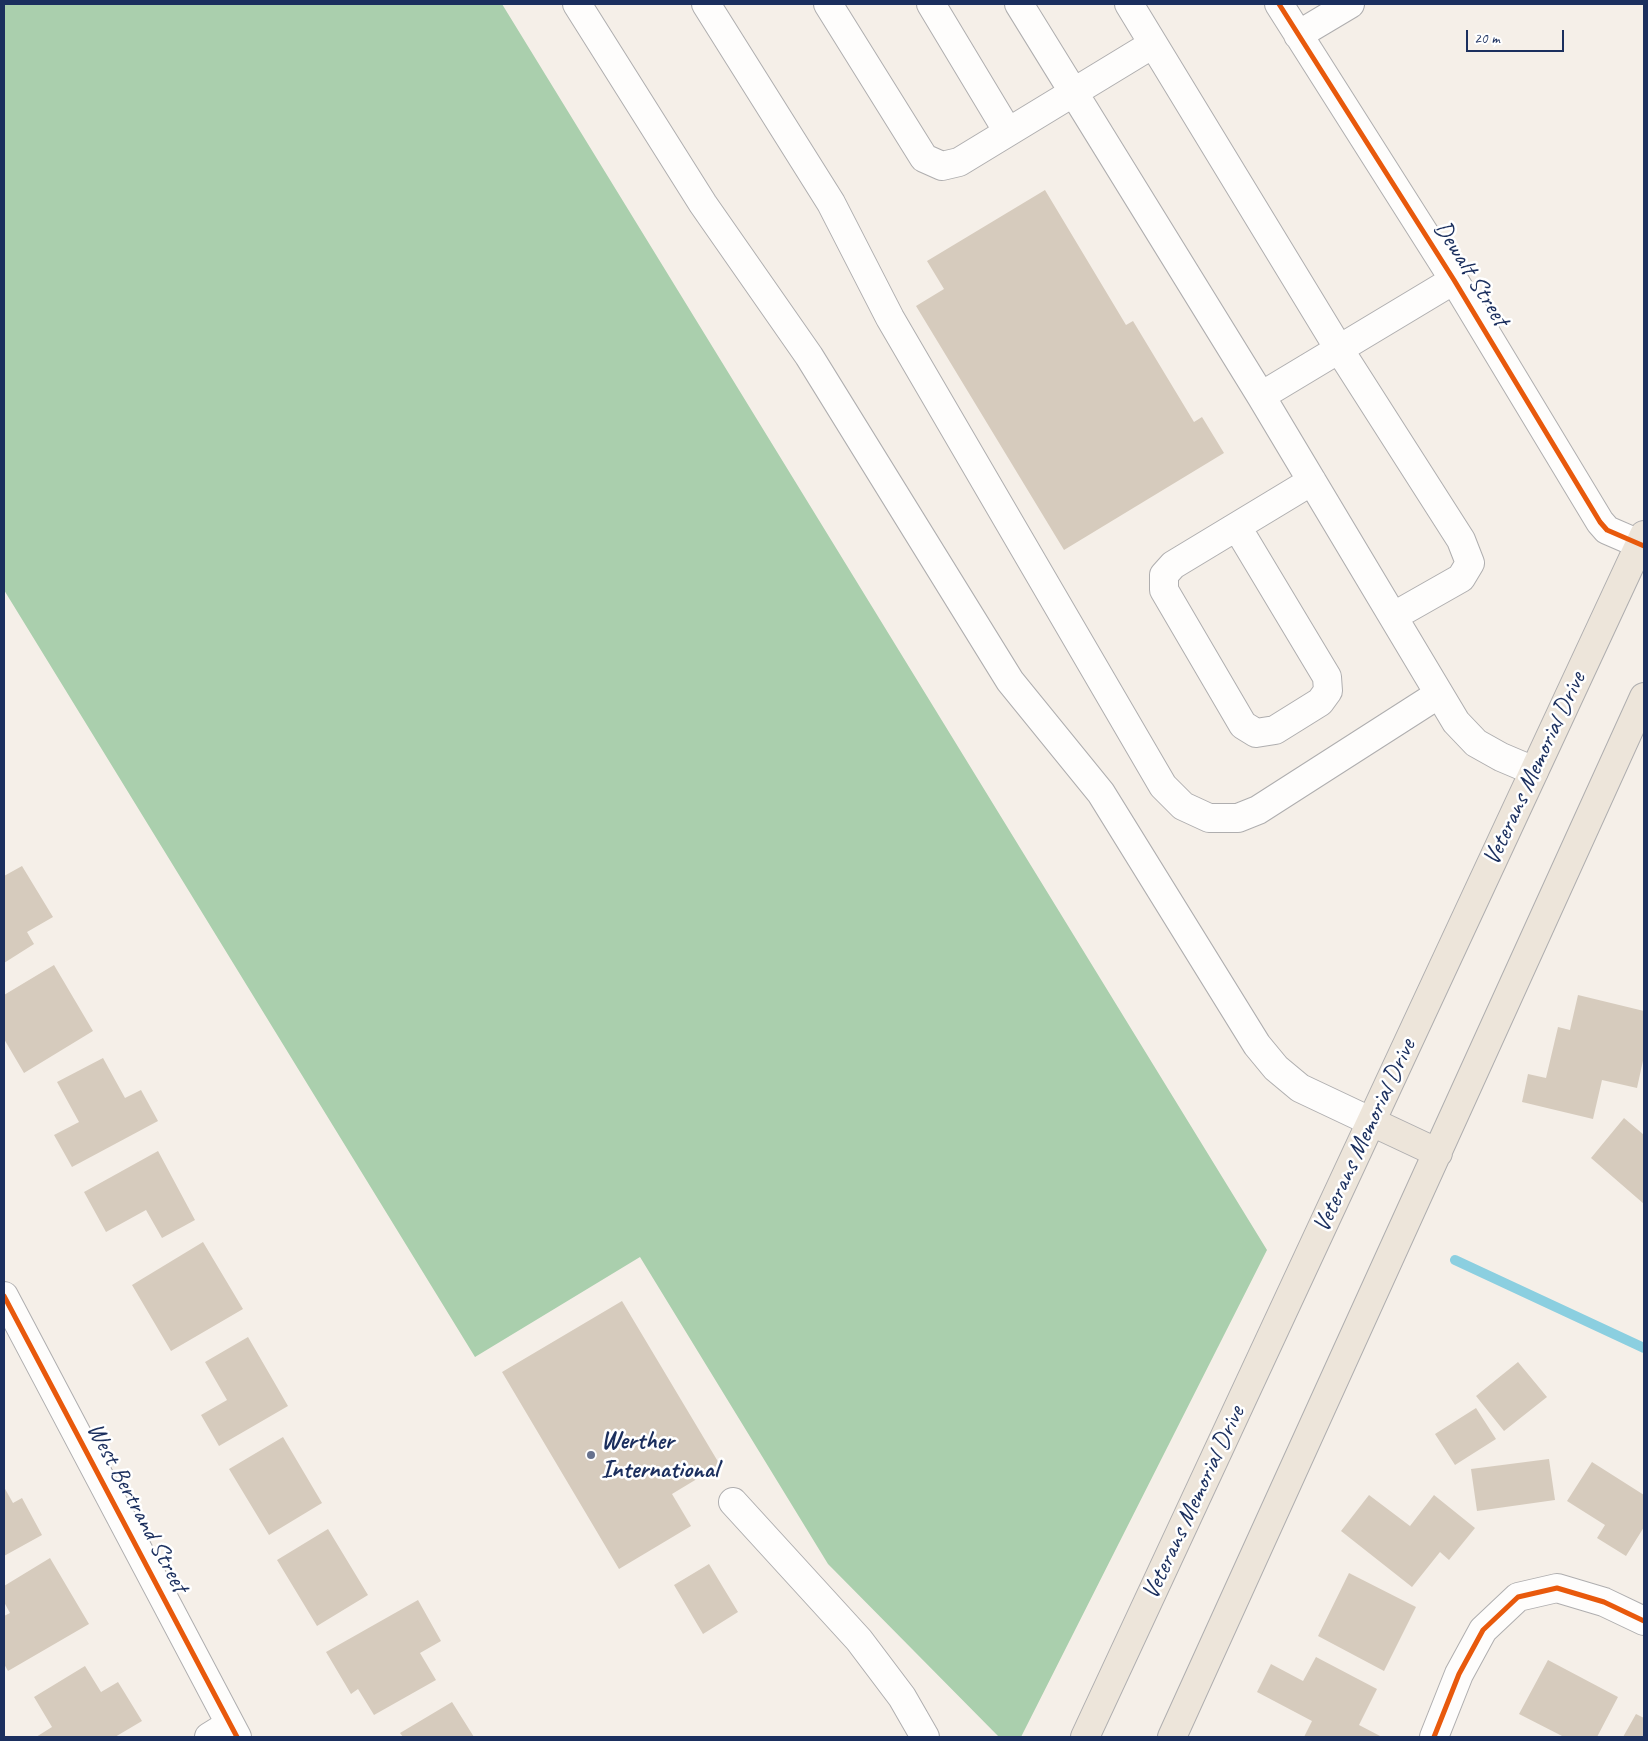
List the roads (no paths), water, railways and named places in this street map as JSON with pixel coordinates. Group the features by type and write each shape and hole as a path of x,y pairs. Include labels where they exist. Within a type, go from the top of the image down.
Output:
{"main road":[{"name":"Veterans Memorial Drive","path":"1085,1737 1642,542"},
{"path":"1172,1737 1644,697"},
{"path":"1372,1122 1438,1152"}],"street":[{"path":"577,4 703,204 809,356 1010,681 1101,793 1257,1045 1276,1068 1300,1088 1372,1122"},
{"path":"706,4 831,203 890,318 1163,786 1183,806 1209,818 1238,818 1258,810 1439,694"},
{"path":"828,4 924,158 942,166 959,162 1153,44"},
{"path":"932,4 1008,132"},
{"path":"1019,4 1261,396 1456,722 1476,743 1501,757 1534,771"},
{"path":"1129,4 1339,349 1462,540 1470,563 1461,578 1394,616"},
{"name":"Dewalt Street","path":"1280,4 1454,280 1600,522 1607,530 1642,542"},
{"path":"1298,35 1350,4"},
{"path":"1261,396 1454,280"},
{"path":"1237,527 1327,677 1328,691 1320,702 1275,730 1256,733 1243,724 1164,590 1164,575 1173,566 1312,481"},
{"name":"West Bertrand Street","path":"4,1296 226,1733"},
{"path":"733,1502 859,1640 902,1697 924,1737"},
{"path":"1434,1737 1459,1674 1483,1630 1518,1597 1557,1588 1604,1602 1644,1620"}],"waterway":[{"path":"1455,1260 1644,1348"}],"place":[{"name":"Werther International","path":"591,1455"}]}
